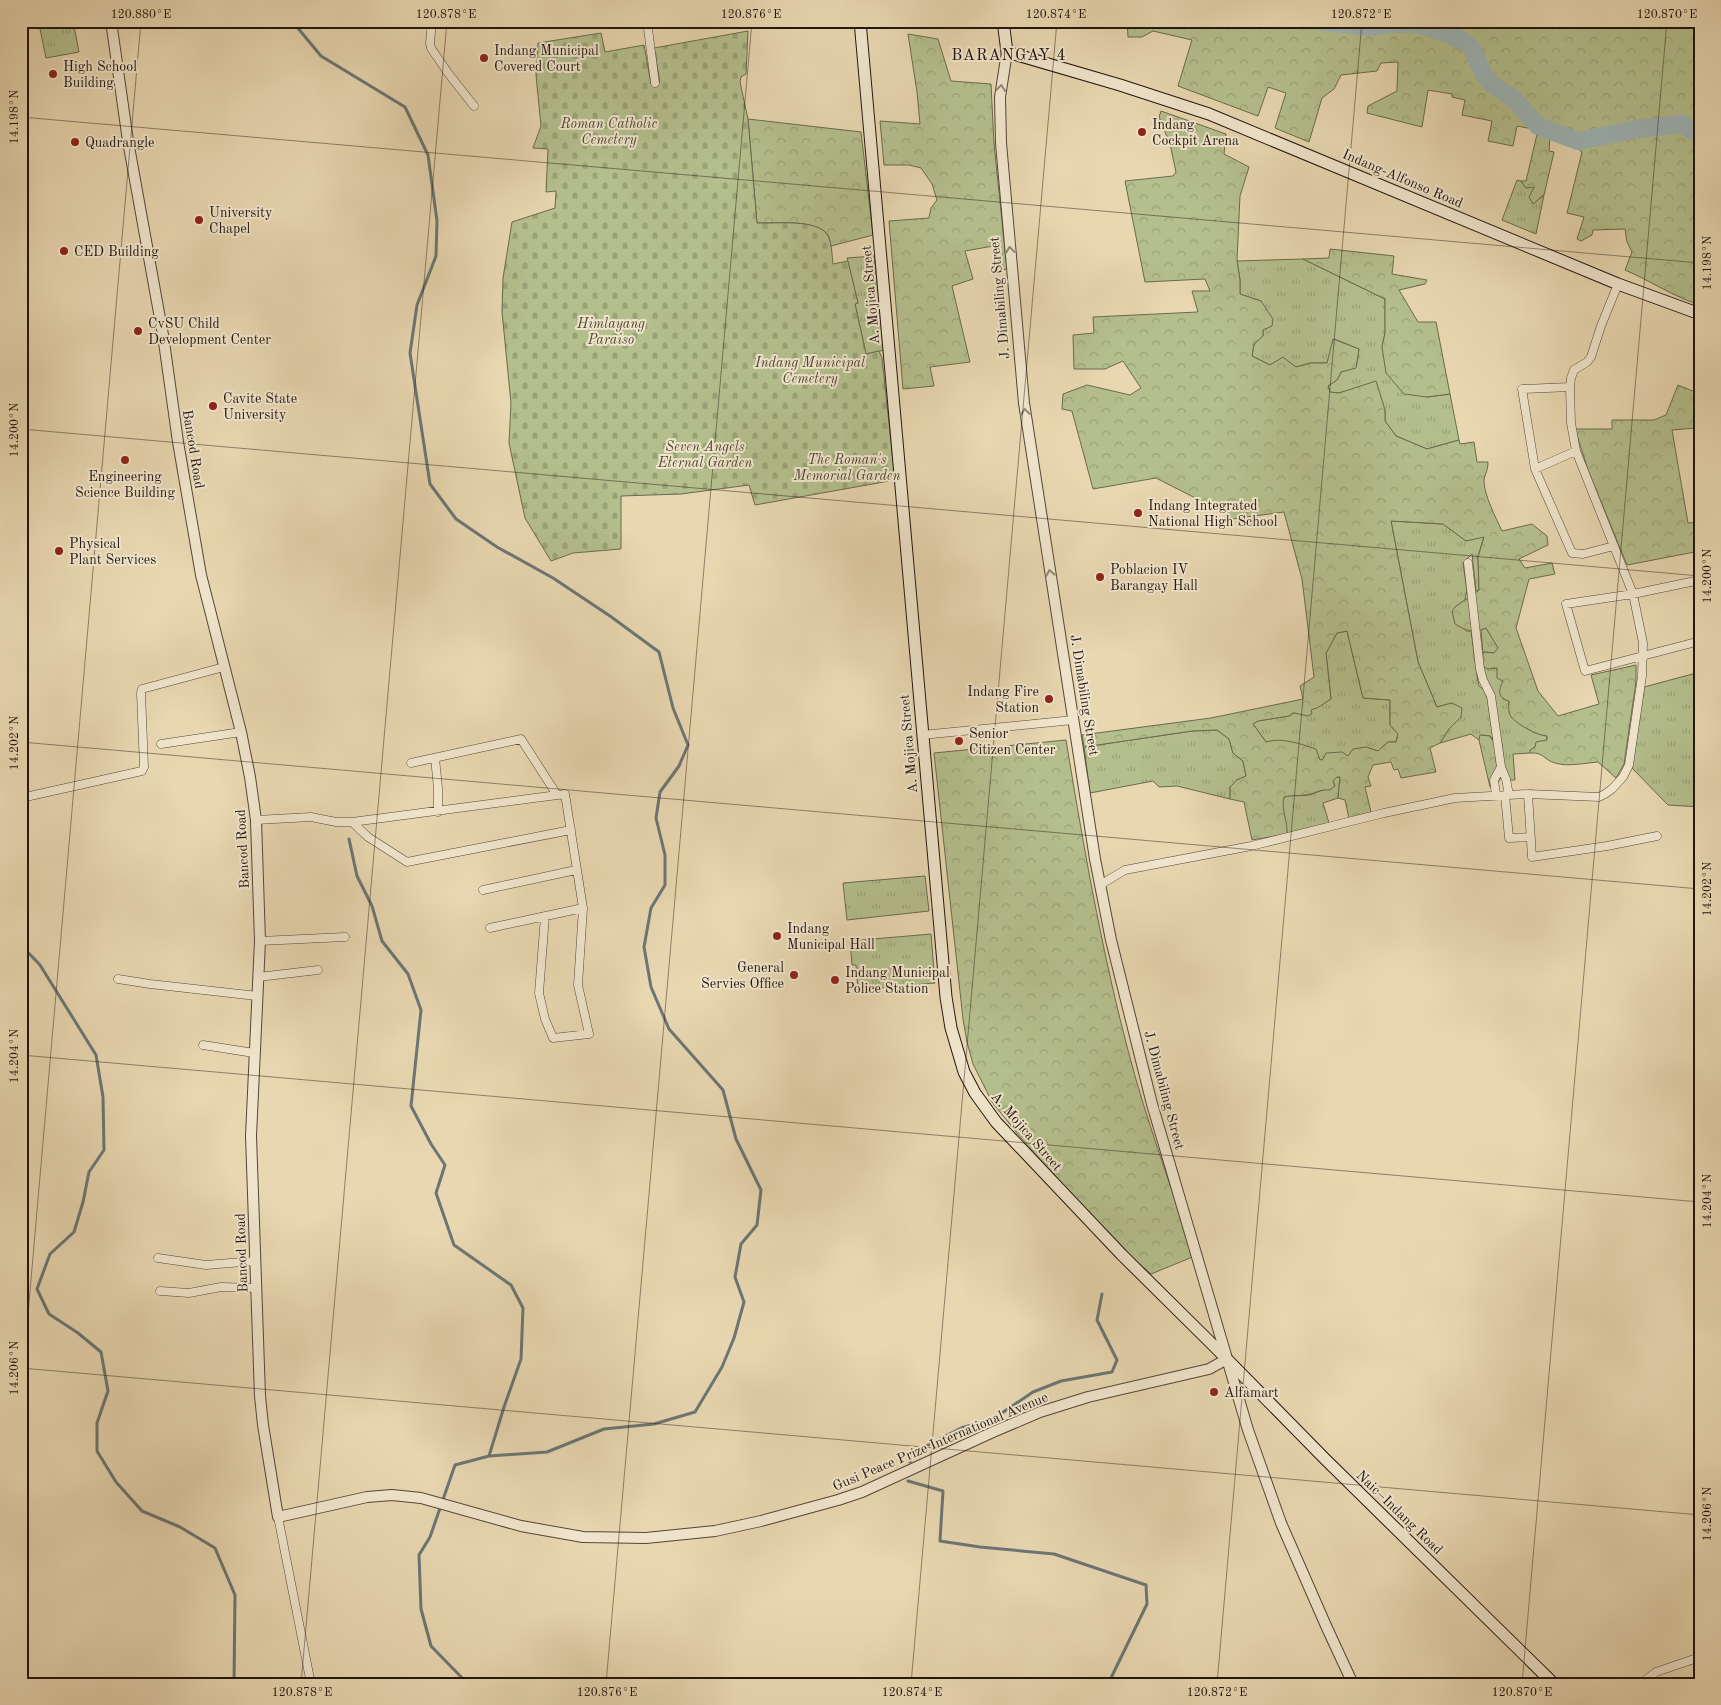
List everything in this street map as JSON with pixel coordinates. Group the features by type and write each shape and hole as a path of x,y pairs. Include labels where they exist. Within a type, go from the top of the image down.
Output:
{"main road":[{"name":"A. Mojica Street","path":"860,21 882,249 922,735 948,1014 955,1044 969,1082 989,1114 1122,1255 1227,1359"},
{"name":"J. Dimabiling Street","path":"1003,21 1007,52"},
{"name":"Indang-Alfonso Road","path":"1007,52 1164,98 1232,123 1618,284 1700,314"},
{"name":"Naic–Indang Road","path":"1227,1359 1325,1459 1554,1684"}],"street":[{"name":"Bancod Road","path":"111,21 134,175 163,335 178,442 201,575 241,732 256,820 260,941 251,1136 260,1396 278,1517 311,1684"},
{"path":"432,21 430,43 433,52 474,106"},
{"path":"647,21 655,83"},
{"name":"J. Dimabiling Street","path":"1007,52 1001,88 1000,120 1024,403 1100,885 1126,1001 1152,1104 1248,1430 1281,1523 1353,1684"},
{"path":"1100,885 1124,870 1260,844 1384,813 1455,798 1528,794 1596,797 1605,794 1620,780 1630,761 1643,656 1640,623 1633,594 1576,451 1571,423 1570,387 1574,370 1591,358 1618,284"},
{"path":"1570,387 1522,389 1535,469 1572,553 1583,554 1614,546"},
{"path":"1535,469 1576,451"},
{"path":"1468,563 1480,669 1492,702 1501,767 1506,779 1509,838 1530,837"},
{"path":"1700,580 1633,594 1566,604 1584,671 1700,641"},
{"path":"21,798 142,771 144,767 142,689 224,667"},
{"path":"922,735 1073,720"},
{"path":"161,744 241,732"},
{"path":"411,763 521,740 557,795"},
{"path":"435,758 438,812"},
{"path":"1496,795 1494,780 1501,767"},
{"path":"256,820 307,817 352,822 565,794 583,908 578,985 589,1034 554,1038 545,1019 539,993 545,916"},
{"path":"1528,794 1530,837 1528,854 1532,857 1657,836"},
{"path":"352,822 368,836 407,862 571,830"},
{"path":"483,890 576,870"},
{"path":"490,928 583,908"},
{"path":"260,941 345,937"},
{"path":"258,977 318,970"},
{"path":"118,979 257,996"},
{"path":"203,1045 254,1052"},
{"path":"158,1258 206,1264 255,1261"},
{"path":"160,1292 188,1292 221,1287 256,1288"},
{"name":"Gusi Peace Prize International Avenue","path":"278,1517 376,1496 400,1495 421,1498 544,1531 583,1537 668,1537 738,1527 813,1508 862,1492 1040,1412 1088,1397 1209,1369 1227,1359"},
{"path":"1640,1684 1656,1672 1700,1657"}],"green space":[{"path":"54,21 73,21 79,52 46,58 39,24"},
{"path":"1127,21 1700,21 1700,305 1625,270 1632,252 1627,242 1625,229 1593,230 1592,235 1581,241 1577,239 1584,217 1567,213 1582,152 1557,133 1550,137 1549,151 1554,152 1544,195 1533,204 1529,197 1534,187 1526,188 1521,181 1526,181 1538,130 1517,126 1513,146 1488,141 1492,121 1462,115 1465,100 1452,97 1452,94 1428,90 1422,127 1367,113 1368,106 1397,91 1398,62 1381,63 1377,71 1341,75 1334,89 1322,98 1309,142 1275,128 1286,93 1268,87 1258,116 1178,86 1192,40 1153,31 1142,37 1128,37"},
{"path":"748,31 746,74 741,77 740,82 748,119 757,223 796,223 816,227 823,230 828,236 833,264 848,261 858,303 855,304 866,354 879,351 882,358 895,480 755,505 749,485 681,494 621,496 621,549 573,553 551,561 525,518 509,443 511,403 502,312 503,278 512,222 555,208 556,191 546,192 548,149 533,148 541,126 536,75 538,43 601,33 605,52 644,45 651,84 660,82 654,48"},
{"path":"908,34 938,39 951,81 991,84 994,144 1007,269 995,271 993,246 965,251 973,279 952,286 970,362 930,367 934,386 903,389 889,221 929,218 931,208 937,200 932,184 921,168 909,165 884,165 880,121 920,124"},
{"path":"1161,111 1226,134 1224,154 1249,167 1240,196 1237,260 1240,294 1261,301 1273,319 1272,326 1263,330 1263,336 1254,344 1252,356 1270,365 1283,357 1296,367 1311,363 1327,363 1333,339 1359,349 1356,368 1341,372 1337,380 1328,386 1330,392 1339,393 1376,381 1385,410 1385,421 1396,436 1427,449 1459,440 1460,444 1474,442 1477,462 1488,462 1484,479 1486,493 1502,531 1532,524 1547,536 1548,545 1519,559 1525,568 1552,563 1555,574 1529,579 1516,628 1538,691 1558,716 1599,704 1591,675 1636,665 1636,682 1624,764 1616,778 1598,762 1571,765 1560,764 1551,762 1541,755 1530,753 1530,750 1535,747 1536,742 1547,740 1547,736 1524,727 1511,717 1509,701 1500,694 1503,681 1497,678 1497,668 1488,669 1484,667 1482,657 1484,652 1494,653 1498,648 1486,628 1470,630 1455,624 1452,611 1479,590 1478,557 1484,537 1466,541 1443,524 1391,521 1418,662 1437,707 1452,703 1462,708 1461,717 1449,729 1440,743 1430,748 1436,772 1401,778 1398,769 1394,770 1391,762 1373,765 1368,777 1371,786 1365,787 1371,812 1349,818 1345,800 1338,798 1340,777 1337,777 1333,781 1335,786 1330,790 1284,797 1283,806 1287,834 1252,840 1244,802 1230,799 1230,787 1237,780 1246,776 1243,761 1233,753 1229,739 1217,730 1192,731 1084,747 1082,735 1211,718 1303,699 1300,686 1314,677 1302,579 1284,512 1225,520 1225,506 1209,505 1156,478 1093,489 1072,411 1062,409 1063,394 1087,385 1130,395 1141,388 1123,361 1105,369 1074,369 1073,335 1094,333 1093,317 1198,312 1192,291 1210,291 1205,279 1145,282 1125,181 1173,176 1176,172 1170,144 1159,117","holes":["1347,631 1363,698 1390,700 1390,725 1398,734 1396,742 1388,742 1378,751 1366,747 1353,749 1348,756 1342,752 1326,753 1323,759 1320,760 1316,749 1298,743 1278,740 1266,742 1253,724 1258,721 1289,716 1294,713 1308,716 1312,714 1311,710 1331,699 1326,653 1337,633"]},
{"path":"748,119 861,132 873,235 831,246 828,235 815,226 795,223 757,223"},
{"path":"1517,180 1523,184 1534,186 1533,204 1544,195 1536,234 1502,220"},
{"path":"1330,249 1394,256 1392,274 1427,280 1425,284 1399,290 1418,322 1436,322 1450,394 1427,397 1404,394 1386,373 1382,347 1385,333 1385,299 1303,259 1329,258"},
{"path":"874,256 885,350 866,354 855,304 858,303 847,258"},
{"path":"1303,259 1385,299 1385,333 1382,347 1427,397 1450,394 1459,440 1427,449 1396,436 1385,421 1385,410 1355,389 1330,393 1328,386 1337,380 1341,372 1356,367 1359,349 1334,339 1328,363 1311,363 1296,367 1283,358 1270,365 1252,356 1254,344 1263,336 1261,301 1240,294 1237,261"},
{"path":"1678,385 1695,392 1700,391 1700,423 1696,428 1672,430 1688,523 1700,522 1700,551 1627,565 1588,470 1575,429 1612,429 1612,420 1654,420 1666,415"},
{"path":"1391,521 1443,524 1466,541 1484,536 1478,557 1479,590 1476,591 1472,554 1463,563 1467,591 1465,600 1455,607 1466,631 1471,631 1479,686 1484,690 1488,700 1493,740 1490,736 1481,735 1479,740 1471,734 1440,743 1449,729 1461,717 1452,703 1437,707 1418,662"},
{"path":"1486,628 1499,648 1494,653 1484,652 1483,654 1481,630"},
{"path":"1347,631 1363,698 1390,700 1390,725 1398,734 1396,742 1388,742 1378,751 1366,747 1348,757 1319,760 1266,742 1253,724 1257,721 1289,716 1294,712 1308,716 1310,710 1331,699 1326,653 1337,633"},
{"path":"1482,664 1497,668 1503,681 1503,699 1509,701 1509,708 1516,719 1527,729 1547,736 1547,740 1531,750 1530,753 1513,754 1515,780 1510,780 1504,766 1502,744"},
{"path":"1700,672 1700,807 1668,805 1632,768 1644,687"},
{"path":"1217,730 1229,739 1233,753 1243,761 1246,776 1237,780 1230,787 1230,799 1177,786 1159,787 1153,781 1090,793 1084,747 1192,731"},
{"path":"1480,735 1490,736 1495,746 1497,767 1501,777 1496,787 1490,787 1479,740"},
{"path":"1066,740 1105,956 1115,998 1150,1126 1195,1256 1151,1274 1122,1249 1021,1138 992,1102 973,1064 963,1019 934,753"},
{"path":"1340,777 1338,798 1323,803 1329,823 1287,834 1282,806 1284,797 1308,795 1335,786 1333,781"},
{"path":"925,876 929,911 847,920 843,883"},
{"path":"931,934 935,983 858,990 856,965 852,965 850,941"}],"waterway":[{"path":"292,21 321,56 405,107 428,155 437,221 436,256 417,305 410,353 430,484 456,519 497,547 553,578 659,652 673,708 688,745 679,766 660,792 656,818 665,855 665,885 651,908 644,947 651,987 669,1029 723,1090 736,1139 761,1190 757,1225 741,1244 735,1277 744,1302 734,1338 722,1367 695,1412 654,1424 604,1429 547,1452 489,1456 455,1465 430,1537 419,1555 421,1609 431,1646 468,1684"},
{"path":"1320,21 1368,27 1416,24 1448,34 1463,41 1472,48 1484,75 1492,84 1513,98 1538,126 1578,141 1638,129 1682,124 1700,135"},
{"path":"349,839 357,876 372,906 382,941 408,974 421,1010 411,1106 431,1144 445,1165 436,1193 454,1245 511,1285 523,1308 521,1359 489,1456"},
{"path":"21,945 40,965 96,1055 103,1097 104,1150 89,1172 74,1232 50,1254 37,1289 49,1314 78,1333 101,1352 108,1391 97,1423 97,1451 116,1482 142,1511 180,1527 215,1548 235,1595 234,1684"},
{"path":"910,1462 911,1454 961,1428 993,1419 1033,1392 1061,1381 1112,1372 1117,1360 1097,1320 1102,1294"},
{"path":"908,1481 943,1491 940,1541 1054,1554 1146,1585 1147,1604 1108,1684"}],"place":[{"name":"Indang Municipal Covered Court","path":"484,58"},
{"name":"High School Building","path":"53,74"},
{"name":"Indang Cockpit Arena","path":"1142,132"},
{"name":"Quadrangle","path":"75,142"},
{"name":"University Chapel","path":"199,220"},
{"name":"CED Building","path":"64,251"},
{"name":"CvSU Child Development Center","path":"138,331"},
{"name":"Cavite State University","path":"213,406"},
{"name":"Engineering Science Building","path":"125,460"},
{"name":"Indang Integrated National High School","path":"1138,513"},
{"name":"Physical Plant Services","path":"59,551"},
{"name":"Poblacion IV Barangay Hall","path":"1100,577"},
{"name":"Indang Fire Station","path":"1049,699"},
{"name":"Senior Citizen Center","path":"959,741"},
{"name":"Indang Municipal Hall","path":"777,936"},
{"name":"General Servies Office","path":"794,975"},
{"name":"Indang Municipal Police Station","path":"835,980"},
{"name":"Alfamart","path":"1214,1392"}],"district":[{"name":"BARANGAY 4","path":"1009,54"}],"park label":[{"name":"Roman Catholic Cemetery","path":"609,132"},
{"name":"Himlayang Paraiso","path":"611,332"},
{"name":"Indang Municipal Cemetery","path":"810,370"},
{"name":"Seven Angels Eternal Garden","path":"705,454"},
{"name":"The Roman's Memorial Garden","path":"847,468"}]}
